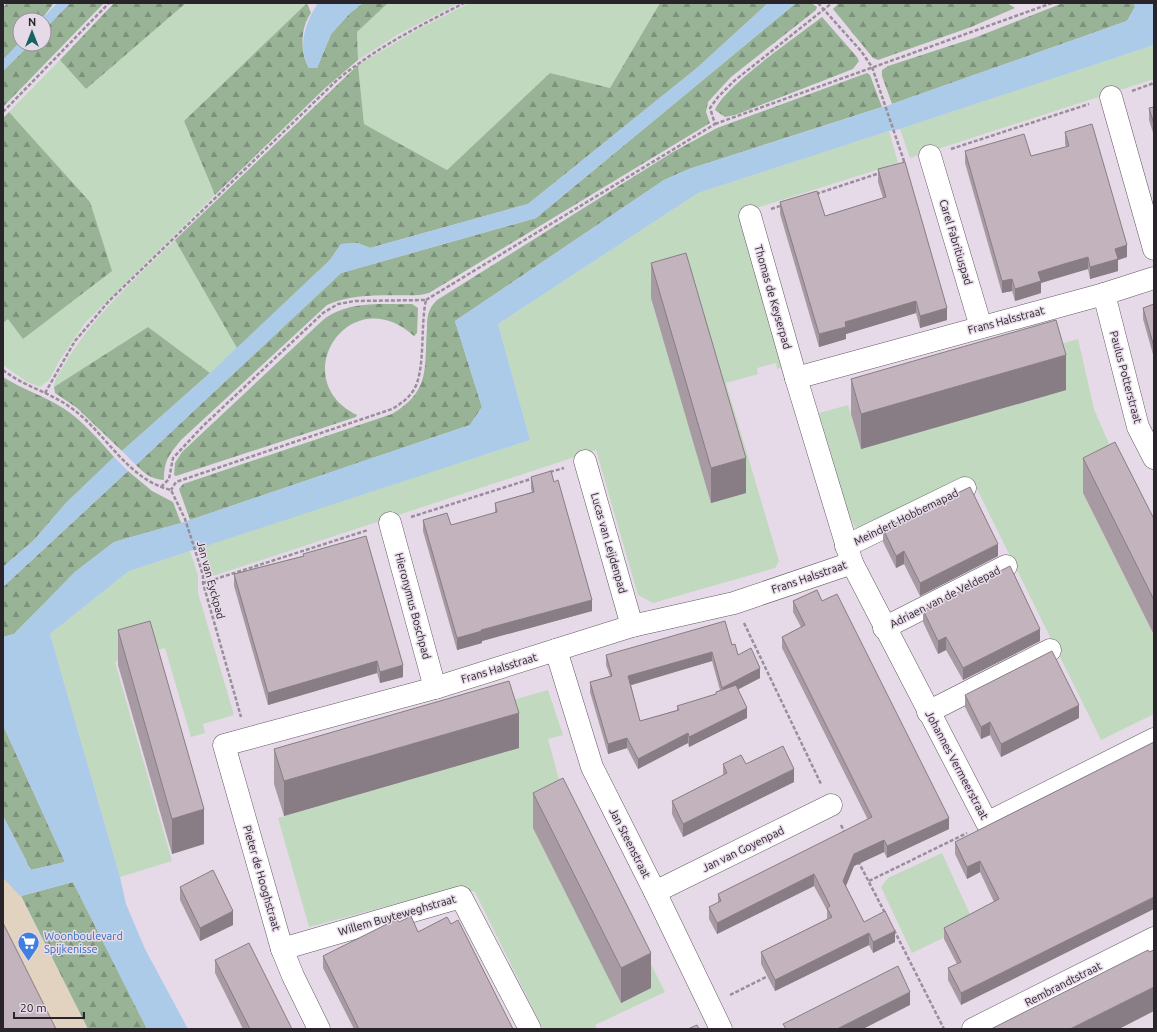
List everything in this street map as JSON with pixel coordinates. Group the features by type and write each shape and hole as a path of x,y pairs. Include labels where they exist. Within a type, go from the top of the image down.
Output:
{"street":[{"path":"1111,97 1154,249"},
{"name":"Carel Fabritiuspad","path":"930,156 981,327"},
{"name":"Thomas de Keyserpad","path":"750,216 796,378"},
{"name":"Frans Halsstraat","path":"247,738 435,688 632,626 734,603 849,554 796,378 1104,294 1154,278"},
{"name":"Paulus Potterstraat","path":"1104,294 1138,427 1154,458"},
{"name":"Lucas van Leijdenpad","path":"585,461 632,626"},
{"name":"Meindert Hobbemapad","path":"849,554 965,488"},
{"name":"Hieronymus Boschpad","path":"390,523 435,688"},
{"name":"Johannes Vermeerstraat","path":"849,554 884,628 987,823 1154,739"},
{"name":"Adriaen van de Veldepad","path":"884,628 1006,566"},
{"name":"Jan Steenstraat","path":"556,650 592,767 722,1029"},
{"path":"928,712 1050,650"},
{"name":"Pieter de Hooghstraat","path":"247,738 224,745 282,949 293,976 319,1029"},
{"name":"Jan van Goyenpad","path":"655,892 831,805"},
{"name":"Willem Buyteweghstraat","path":"282,949 461,897 530,1029"},
{"name":"Rembrandtstraat","path":"972,1029 1154,938"}],"path":[{"path":"3,112 109,3"},
{"path":"45,393 75,341 109,301 337,80 362,59 464,3"},
{"path":"818,3 862,51 872,67 905,164"},
{"path":"715,124 710,108 718,97 734,81 832,3"},
{"path":"161,487 169,479 173,458 203,426 323,312 338,304 355,301 426,300 715,124 1052,3"},
{"path":"3,370 17,381 45,393 70,407 139,475 161,487 170,490 176,482 392,409 406,401 414,390 420,374 423,312 426,300"},
{"name":"Jan van Eyckpad","path":"170,490 185,519 203,575 203,583 247,738"},
{"path":"869,881 987,823"},
{"path":"710,1005 773,973"}],"shaded area":[{"name":"Woonboulevard Spijkenisse","path":"3,878 20,896 88,1029 3,1029"}],"green space":[{"path":"7,3 54,3 47,12 12,12 12,50 3,60 3,8"},
{"path":"70,3 104,3 3,107 3,71 22,52 52,52 52,22"},
{"path":"114,3 186,3 86,89 60,60"},
{"path":"186,3 307,3 184,121 215,195 85,323 60,360 49,380 40,387 27,382 3,365 3,323 8,319 24,339 90,202 9,112 60,60 86,89"},
{"path":"307,3 311,13 307,19 303,33 302,40 304,55 309,68 317,68 331,34 350,13 363,3 388,3 357,32 358,60 324,89 215,195 184,121"},
{"path":"388,3 459,3 397,35 358,60 357,32"},
{"path":"469,3 660,3 610,88 550,73 447,170 364,124 358,65 415,31"},
{"path":"660,3 768,3 697,68 528,204 370,248 358,243 341,244 330,260 237,348 175,240 358,65 364,124 447,170 550,73 610,88"},
{"path":"796,3 811,3 817,7 816,10 731,77 708,102 706,112 710,123 429,293 420,295 361,296 327,305 181,440 168,458 165,467 164,480 148,476 136,465 341,273 536,218"},
{"path":"839,3 1007,3 1015,8 971,27 878,60 873,58 833,9"},
{"path":"1063,3 1134,3 1135,7 1127,21 892,104 882,76 882,70 888,66 974,38"},
{"path":"822,17 857,57 859,61 853,69 735,115 725,117 715,110 721,100 732,88 763,61"},
{"path":"1154,45 1154,79 910,158 900,129"},
{"path":"867,73 870,75 882,107 689,169 664,180 455,321 482,407 470,425 190,520 179,489 183,484 392,414 405,405 414,396 423,377 428,316 432,306 437,300 673,152 717,128"},
{"path":"9,112 90,202 112,271 23,339 8,319 3,323 3,118"},
{"path":"889,131 898,163 747,211 791,365 777,369 776,363 757,368 758,374 726,383 779,561 775,568 653,603 638,595 596,450 210,577 200,547 530,440 498,324 698,193"},
{"path":"175,240 237,348 210,373 148,327 54,387 59,373 75,347 101,314"},
{"path":"377,304 412,304 418,308 417,333 414,336 390,321 368,319 349,326 334,340 326,359 326,379 336,399 357,415 356,417 176,476 174,475 175,463 182,452 323,320 344,309 354,306"},
{"path":"148,327 210,373 122,451 77,408 55,393 54,387"},
{"path":"1078,339 1094,409 1122,474 1083,493 1154,635 1154,714 1101,740 972,479 859,534 847,512 819,413 848,405 861,449 1054,346"},
{"path":"3,377 56,404 70,413 90,431 114,457 66,503 34,540 3,567"},
{"path":"128,471 152,491 173,502 181,523 114,542 75,572 14,634 3,637 3,587"},
{"path":"190,551 198,575 198,593 234,715 203,724 205,733 191,737 165,648 115,662 172,861 120,877 50,634 129,571"},
{"path":"548,690 563,735 548,739 560,783 665,992 595,1025 597,1029 543,1029 475,892 459,887 309,927 278,818 519,748 506,702"},
{"path":"3,725 65,862 31,870 3,816"},
{"path":"942,853 974,923 912,953 881,887 888,878"},
{"path":"73,882 147,1029 88,1029 21,896"}],"water":[{"path":"57,3 70,3 52,22 52,12 49,12"},
{"path":"318,3 363,3 350,13 331,34 317,68 309,68 305,60 303,43 304,35 309,18"},
{"path":"768,3 796,3 536,218 341,273 136,465 122,451 210,373 330,260 341,244 358,243 370,248 528,204 697,68"},
{"path":"1134,3 1154,3 1154,45 900,129 889,131 698,193 498,324 530,440 129,571 50,634 120,877 126,904 145,949 188,1029 147,1029 73,882 20,896 3,878 3,816 31,870 65,862 3,725 3,637 14,634 75,572 114,542 181,523 470,425 482,407 455,321 664,180 689,169 892,104 1127,21 1135,7"},
{"path":"12,50 12,52 22,52 3,71 3,60"},
{"path":"114,457 128,471 3,587 3,567 34,540 66,503"}],"building":[{"path":"1154,107 1154,124 1149,108"},
{"path":"1092,124 1127,245 1115,249 1118,259 1090,267 1088,257 1038,272 1041,281 1015,289 1012,279 1002,281 965,151 1024,134 1031,156 1069,146 1065,132"},
{"path":"905,162 947,308 920,316 916,301 845,322 846,327 819,334 780,202 817,191 825,216 886,197 878,169"},
{"path":"686,253 746,458 711,468 651,263"},
{"path":"1154,304 1154,347 1143,308"},
{"path":"1056,320 1066,355 861,414 851,379"},
{"path":"1115,442 1154,519 1154,600 1083,458"},
{"path":"551,471 554,482 558,480 592,600 457,638 423,520 447,513 451,525 497,512 495,503 534,492 531,477"},
{"path":"970,487 998,544 920,583 904,551 896,556 883,529"},
{"path":"366,536 403,665 380,672 377,661 268,693 234,574 304,556 303,554"},
{"path":"1010,566 1040,629 963,668 946,637 938,641 923,610"},
{"path":"817,590 822,601 837,594 949,818 887,846 884,840 854,854 843,881 864,922 885,911 895,931 873,942 869,933 775,980 761,952 832,917 827,908 830,906 814,874 717,923 709,907 721,901 718,894 872,817 782,637 805,625 793,601"},
{"path":"150,621 204,809 172,819 118,630"},
{"path":"725,621 732,645 735,644 738,655 751,648 760,668 722,688 712,652 628,676 640,721 679,710 677,706 716,694 716,692 736,685 747,708 689,737 688,733 638,759 627,738 608,744 590,682 612,676 606,655"},
{"path":"1052,651 1079,705 1001,744 990,722 981,727 965,695"},
{"path":"509,681 519,713 284,781 274,749"},
{"path":"1154,742 1154,897 961,993 948,968 961,962 944,928 999,899 980,861 967,867 955,842"},
{"path":"783,746 794,769 683,824 672,801 727,773 723,764 741,755 746,764"},
{"path":"563,778 651,953 621,968 533,793"},
{"path":"213,870 233,911 200,928 180,887"},
{"path":"411,916 418,932 447,917 451,924 458,920 513,1029 359,1029 323,956 397,919 399,922"},
{"path":"3,923 56,1029 3,1029"},
{"path":"249,943 292,1029 250,1029 215,960"},
{"path":"1148,950 1149,952 1154,950 1154,987 1070,1029 991,1029"},
{"path":"898,966 910,992 837,1029 786,1029 783,1024"},
{"path":"697,1025 699,1029 688,1029"}],"place":[{"name":"Woonboulevard Spijkenisse","path":"29,962"}]}
